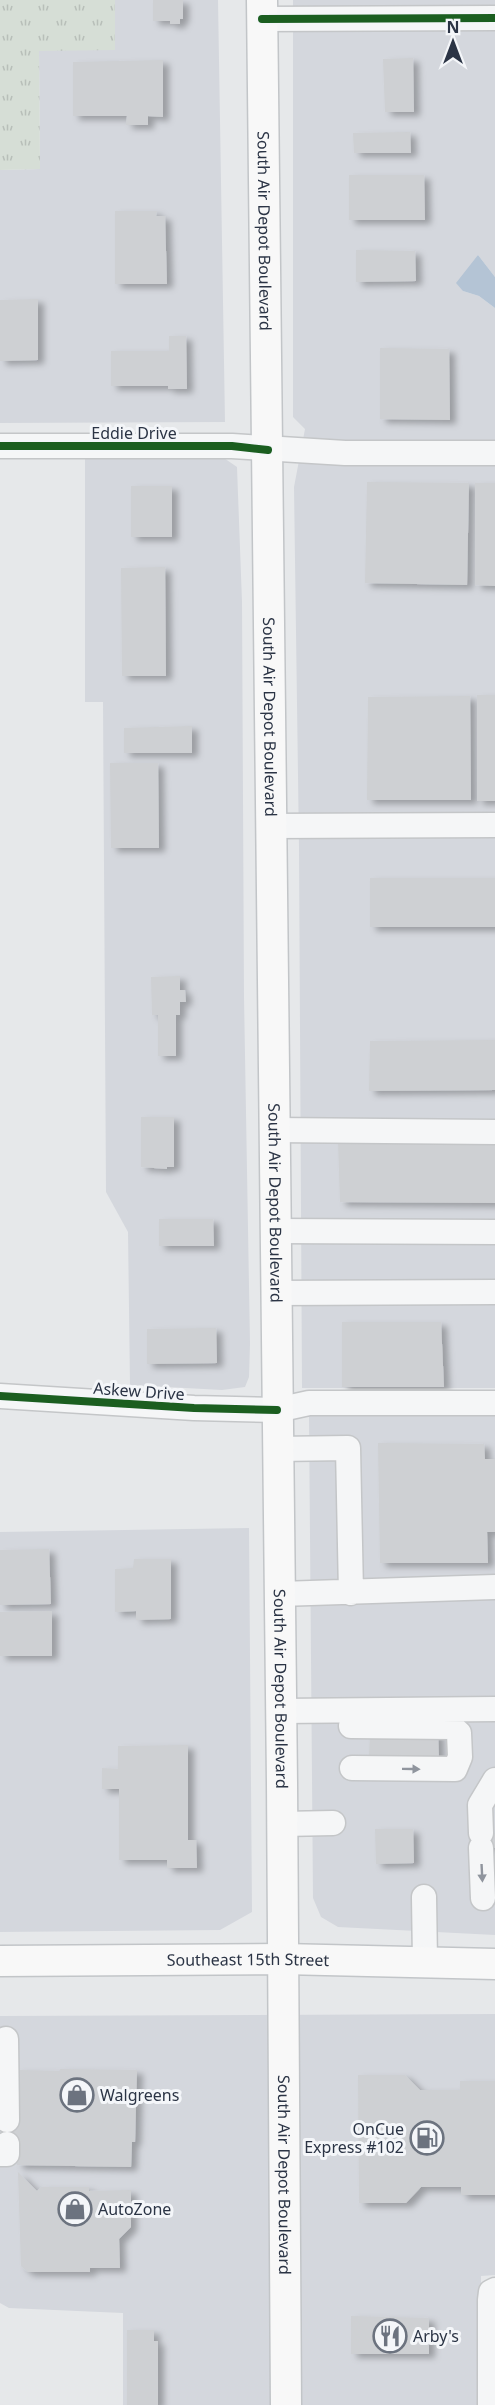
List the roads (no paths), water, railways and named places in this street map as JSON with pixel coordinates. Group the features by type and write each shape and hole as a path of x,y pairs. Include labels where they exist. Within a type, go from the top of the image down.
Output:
{"main road":[{"name":"South Air Depot Boulevard","path":"262,10 284,1959 286,2405"},
{"name":"Southeast 15th Street","path":"0,1961 284,1959 495,1964"}],"street":[{"path":"262,10 495,18"},
{"name":"Eddie Drive","path":"0,446 232,446 345,453 495,453"},
{"path":"270,826 495,825"},
{"path":"274,1130 495,1132"},
{"path":"275,1231 495,1232"},
{"path":"275,1293 495,1292"},
{"name":"Askew Drive","path":"0,1396 194,1408 277,1410 309,1403 495,1403"},
{"path":"277,1449 348,1448 351,1593"},
{"path":"280,1594 494,1596"},
{"path":"281,1711 495,1709"},
{"path":"351,1726 452,1727 459,1733 460,1757 455,1769 352,1768"},
{"path":"483,1898 480,1805 495,1780"},
{"path":"282,1824 333,1823"},
{"path":"424,1897 425,1962"},
{"path":"6,2039 7,2120"},
{"path":"490,2405 490,2300 491,2292 495,2289"}],"water":[{"path":"478,255 495,277 495,308 479,296 463,291 456,283"}],"place":[{"name":"Walgreens","path":"77,2095"},
{"name":"OnCue Express #102","path":"427,2138"},
{"name":"AutoZone","path":"75,2209"},
{"name":"Arby's","path":"390,2336"}]}
